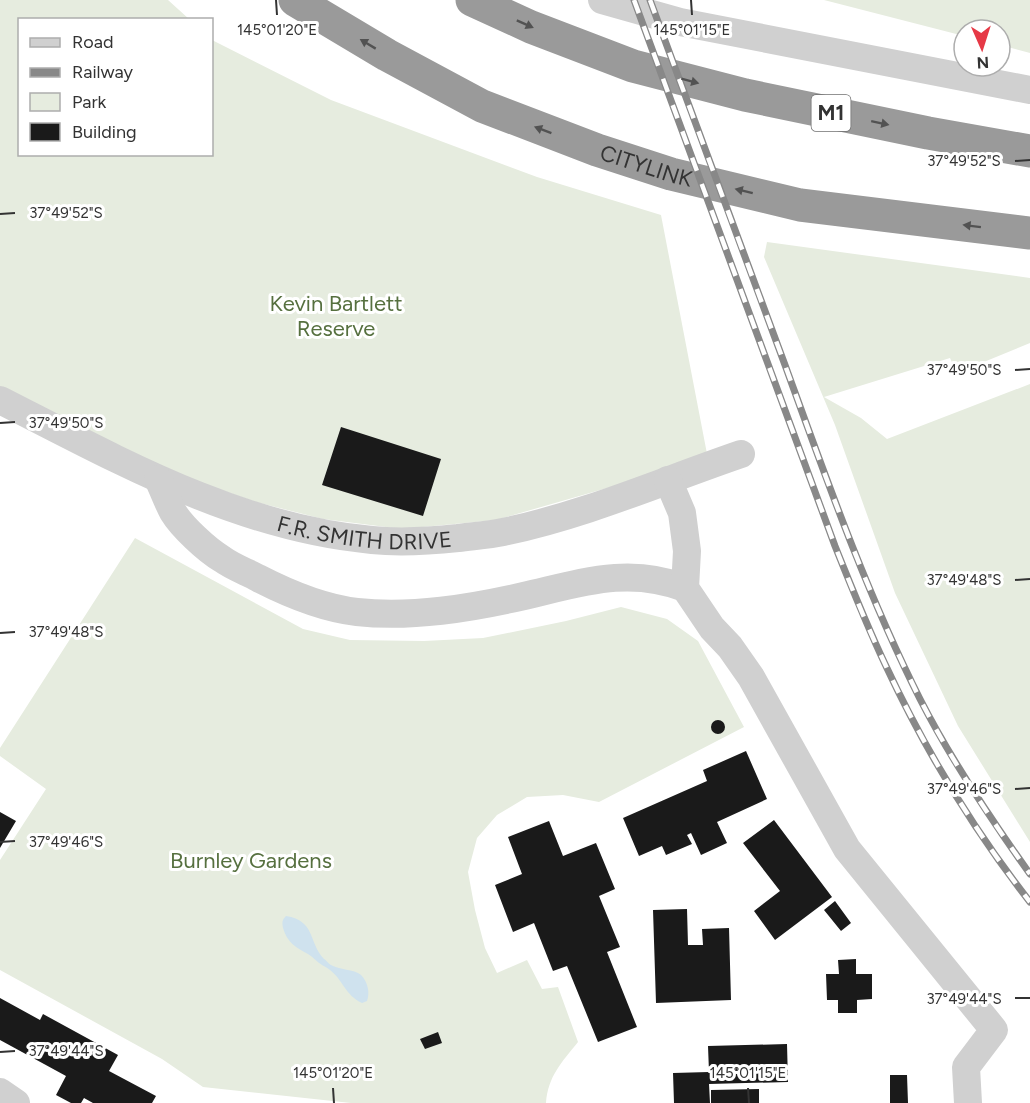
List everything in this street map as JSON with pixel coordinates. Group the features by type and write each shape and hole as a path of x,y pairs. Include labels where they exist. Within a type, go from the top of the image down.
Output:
{"highway":[{"name":"CITYLINK","path":"296,0 387,55 482,106 597,150 671,174 800,205 1030,233"},
{"name":"M1","path":"472,0 531,27 633,66 745,95 928,133 1030,151"}],"street":[{"path":"602,0 680,22 1030,90"},
{"name":"F.R. SMITH DRIVE","path":"0,400 212,502 263,519 343,537 375,541 440,540 500,533 548,522 741,454"},
{"path":"158,478 173,512 185,527 222,559 292,595 356,612 392,614 475,606 594,580 622,577 667,581 685,588 707,621 730,647 751,677 847,849 994,1030 966,1066 968,1103"},
{"path":"668,480 682,513 687,551 685,588"},
{"path":"0,1092 16,1103"}],"green space":[{"name":"Kevin Bartlett Reserve","path":"0,0 168,0 188,18 18,18 18,156 213,156 213,41 331,100 537,177 661,215 708,459 496,520 402,529 323,519 256,502 204,484 112,445 0,387"},
{"path":"824,0 1030,0 1030,53 1012,48 1012,18 952,18 952,33"},
{"path":"767,242 1030,278 1030,343 957,373 950,358 824,397 861,418 887,439 1030,384 1030,842 958,726 895,593 835,425 764,257"},
{"name":"Burnley Gardens","path":"135,538 303,629 350,640 424,641 483,638 621,607 667,619 698,641 744,727 599,802 563,795 527,797 497,815 477,838 468,872 485,948 497,973 527,960 542,989 558,987 578,1042 553,1077 546,1103 351,1103 203,1087 162,1059 0,970 0,860 46,789 0,756 0,748"}],"water":[{"path":"286,916 302,922 307,927 319,952 330,964 361,975 368,988 367,1001 362,1003 356,1000 329,969 292,944 283,928"}],"building":[{"path":"341,427 441,459 423,516 322,485"},
{"path":"718,720 723,722 725,727 723,732 718,734 713,732 711,727 713,722"},
{"path":"746,751 767,799 717,822 727,843 701,855 691,833 687,835 692,844 666,855 662,846 639,856 623,818 707,781 703,770"},
{"path":"0,812 16,821 0,848"},
{"path":"774,820 832,897 775,940 754,911 780,891 743,843"},
{"path":"549,821 563,856 596,843 615,889 599,896 620,947 607,952 637,1027 598,1042 567,966 553,971 534,923 513,932 495,885 522,874 508,837"},
{"path":"835,901 851,923 841,931 824,910"},
{"path":"687,909 688,945 703,945 702,929 729,928 731,1000 656,1003 653,910"},
{"path":"856,959 856,974 872,974 872,999 857,1000 857,1013 838,1013 838,1000 827,1000 826,974 839,974 838,960"},
{"path":"0,998 40,1020 43,1014 118,1055 109,1071 156,1096 152,1103 93,1103 84,1098 81,1103 71,1103 56,1095 66,1076 0,1040"},
{"path":"438,1032 442,1043 425,1049 420,1039"},
{"path":"787,1044 788,1082 709,1084 710,1103 674,1103 673,1073 709,1072 708,1046"},
{"path":"890,1075 907,1075 908,1103 890,1103"},
{"path":"759,1089 759,1103 711,1103 711,1090"}],"railway":[{"path":"634,0 835,546 872,635 933,757 969,817 1030,902"},
{"path":"650,0 831,492 882,618 900,659 945,744 986,810 1030,874"}]}
